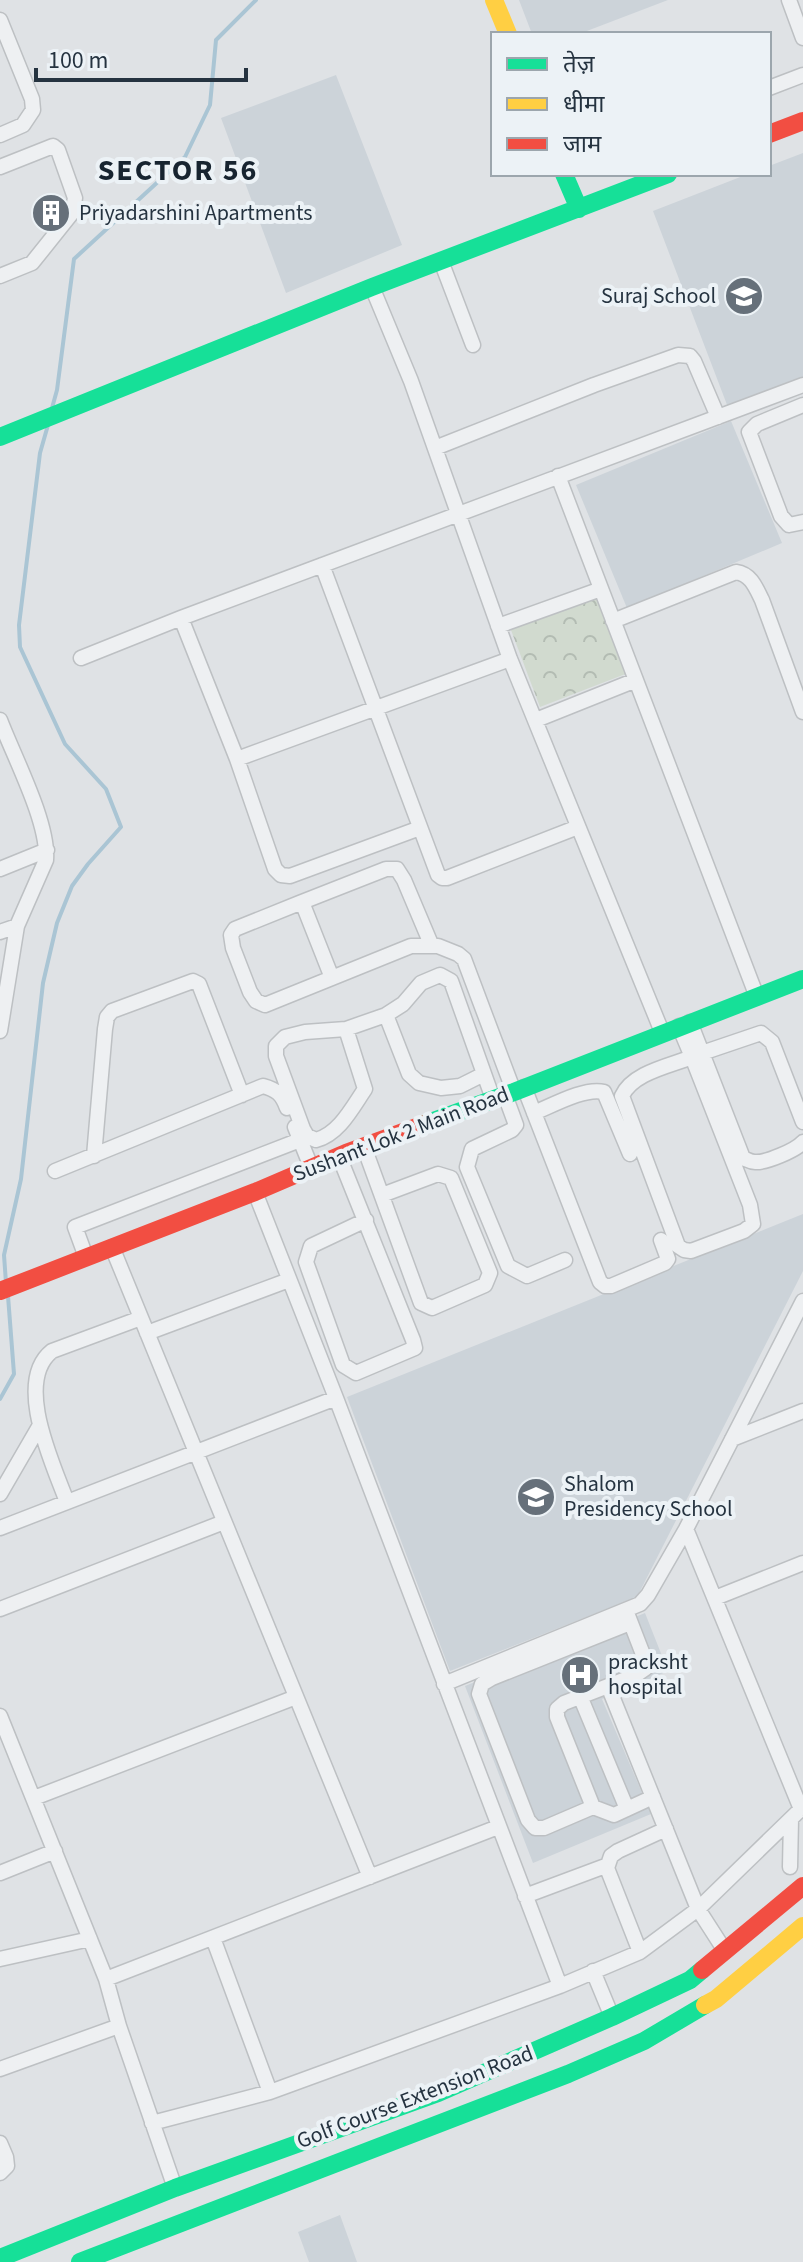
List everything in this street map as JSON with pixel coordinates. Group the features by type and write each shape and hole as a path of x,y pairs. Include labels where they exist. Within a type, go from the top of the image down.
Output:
{"main road":[{"path":"494,0 507,32"},
{"path":"771,133 803,121"},
{"path":"565,176 579,209"},
{"path":"0,437 372,287 663,176"},
{"name":"Sushant Lok 2 Main Road","path":"5,1289 339,1156 803,979"},
{"name":"Golf Course Extension Road","path":"0,2258 175,2188 438,2093 612,2017 690,1980 803,1886"},
{"name":"Golf Course Extension Road","path":"80,2262 568,2074 644,2041 716,1999 803,1926"}],"street":[{"path":"789,0 803,38"},
{"path":"0,20 32,99 33,110 23,125 0,135"},
{"path":"771,87 803,75"},
{"path":"0,167 53,146 58,150 75,198 72,213 32,263 0,276"},
{"path":"441,261 473,345"},
{"path":"372,287 411,381 510,659 578,827 677,1027 697,1055 743,1158 761,1162 798,1148 803,1142"},
{"path":"435,448 678,355 690,356 694,361 718,417"},
{"path":"81,658 803,385"},
{"path":"803,405 757,424 749,432 781,516 789,525 803,522"},
{"path":"558,476 757,997"},
{"path":"322,565 438,875 447,878 578,827"},
{"path":"613,621 736,572 743,573 754,584 762,600 803,712"},
{"path":"498,626 601,589"},
{"path":"181,618 237,759 275,869 281,875 290,876 420,828"},
{"path":"237,759 510,659"},
{"path":"536,720 636,680"},
{"path":"0,1031 17,926 46,860 47,850 43,829 2,730"},
{"path":"0,869 47,850"},
{"path":"431,944 397,869 386,869 302,902 235,929 231,935 250,992 256,1001 265,1005 411,946 431,944 464,959 509,1093 516,1125 512,1130 472,1149 467,1167 508,1266 527,1276 565,1260"},
{"path":"302,902 332,978"},
{"path":"0,932 17,926"},
{"path":"346,1029 365,1089 327,1137 316,1140 307,1136 276,1056 276,1046 285,1037 346,1029 386,1015 403,1004 421,983 440,975 451,981 484,1074 534,1113 600,1282 611,1286 665,1263 668,1259 661,1240"},
{"path":"94,1156 105,1029 107,1017 112,1011 193,981 199,984 242,1095"},
{"path":"386,1015 409,1074 419,1083 441,1088 460,1086 484,1074"},
{"path":"697,1055 750,1205 753,1224 744,1231 691,1251 684,1250 678,1246 622,1096 626,1087 697,1055 761,1033 772,1042 803,1122"},
{"path":"55,1171 263,1086 275,1089 283,1097 311,1167"},
{"path":"534,1113 586,1092 604,1092 630,1154"},
{"path":"86,1257 75,1227 300,1140"},
{"path":"364,1147 421,1303 432,1308 485,1285 490,1273 451,1178 438,1174 382,1195"},
{"path":"339,1156 366,1220 415,1348 356,1373 343,1365 306,1262 311,1246 366,1220"},
{"path":"255,1192 560,1986"},
{"path":"112,1247 370,1877"},
{"path":"147,1333 289,1280"},
{"path":"444,1684 495,1670 628,1616 640,1604 686,1529 802,1304"},
{"path":"67,1502 40,1425 35,1383 45,1357 52,1351 141,1318"},
{"path":"0,1528 336,1398"},
{"path":"732,1439 803,1411"},
{"path":"0,1494 40,1425"},
{"path":"0,1609 224,1522"},
{"path":"686,1529 798,1812 790,1867"},
{"path":"715,1598 803,1563"},
{"path":"593,1807 557,1717 557,1709 564,1703 636,1675 646,1668 628,1616"},
{"path":"495,1670 482,1684 479,1694 528,1820 535,1828 544,1828 593,1807 614,1815 653,1797"},
{"path":"608,1686 698,1909 725,1951"},
{"path":"580,1696 627,1809"},
{"path":"34,1798 296,1697"},
{"path":"0,1719 106,1979 175,2188"},
{"path":"152,2123 270,2092 560,1986 640,1952 698,1909 798,1812"},
{"path":"106,1979 498,1827"},
{"path":"640,1952 609,1875 608,1865 611,1856 618,1851 666,1829"},
{"path":"0,1873 55,1851"},
{"path":"525,1896 608,1865"},
{"path":"213,1938 270,2092"},
{"path":"0,1959 90,1939"},
{"path":"593,1971 612,2017"},
{"path":"0,2069 119,2026"},
{"path":"0,2143 7,2166 0,2173"}],"shaded area":[{"path":"519,0 668,0 584,32 531,32"},
{"path":"336,75 402,245 286,293 221,118"},
{"name":"Suraj School","path":"803,153 803,381 729,410 653,211 743,176 771,176 771,165"},
{"path":"731,421 782,543 627,608 576,485"},
{"name":"Shalom Presidency School","path":"803,1214 803,1271 637,1597 450,1671 347,1397"},
{"path":"645,1613 668,1671 602,1699 651,1814 533,1863 465,1686"},
{"path":"340,2215 357,2262 309,2262 298,2232"}],"green space":[{"path":"598,596 628,673 540,707 511,630"}],"waterway":[{"path":"52,408 74,259 185,157 210,105 216,40 256,0"},
{"path":"6,1283 4,1255 21,1179 43,983 57,923 72,886 121,827 106,789 65,744 20,647 19,625 40,453 48,425"},
{"path":"0,1399 14,1374 8,1296"}],"traffic: fast":[{"path":"565,176 579,209"},
{"path":"0,437 372,287 663,176"},
{"path":"425,1124 803,979"},
{"path":"0,2258 175,2188 438,2093 612,2017 690,1980 702,1970"},
{"path":"80,2262 568,2074 644,2041 705,2005"}],"traffic: slow":[{"path":"494,0 507,32"},
{"path":"705,2005 803,1926"}],"traffic: jam":[{"path":"771,133 803,121"},
{"path":"0,1291 425,1124"},
{"path":"702,1970 803,1886"}],"place":[{"name":"Priyadarshini Apartments","path":"51,213"},
{"name":"Suraj School","path":"744,296"},
{"name":"Shalom Presidency School","path":"536,1497"},
{"name":"pracksht hospital","path":"580,1675"}],"district":[{"name":"SECTOR 56","path":"178,170"}]}
